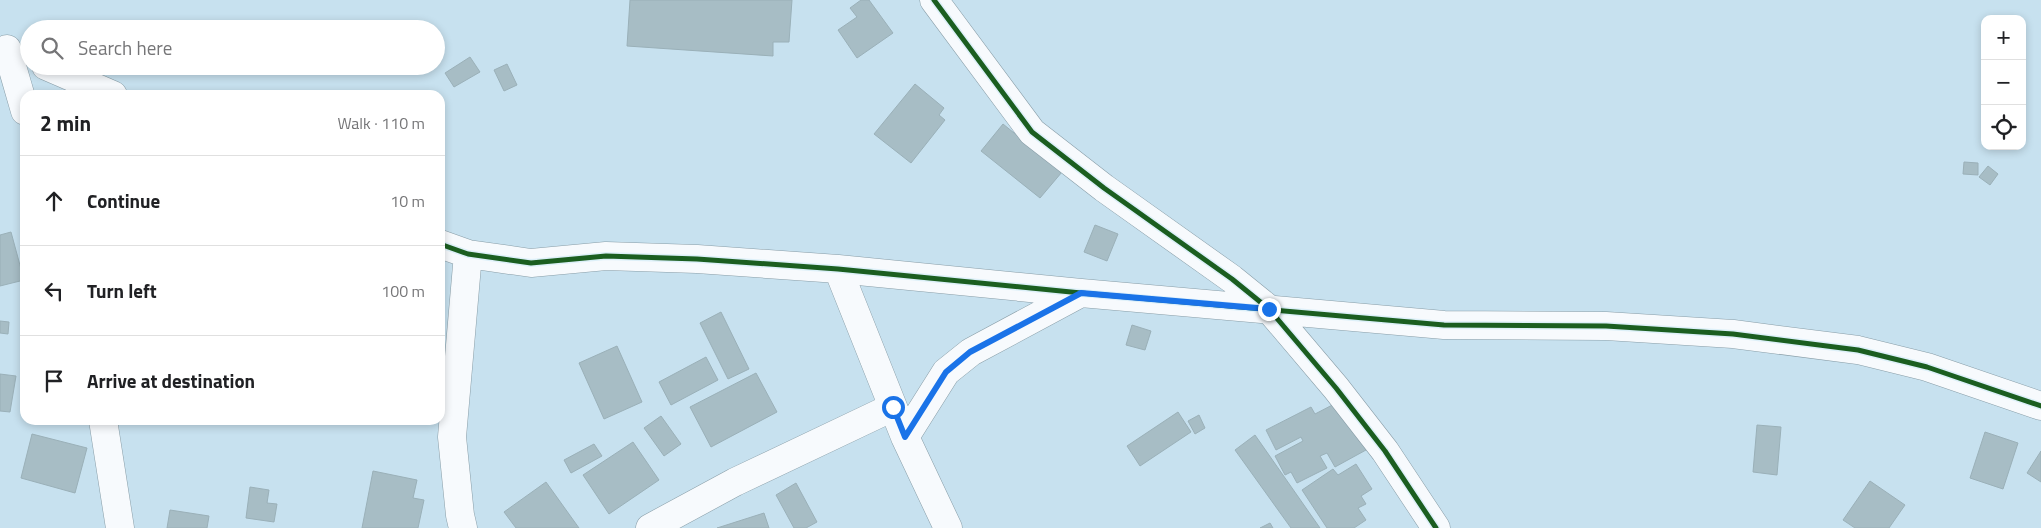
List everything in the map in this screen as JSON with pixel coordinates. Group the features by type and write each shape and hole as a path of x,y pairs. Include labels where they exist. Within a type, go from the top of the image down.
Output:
{"street":[{"path":"934,0 1032,132 1104,188 1232,279 1269,309 1336,388 1385,450 1436,528"},
{"path":"12,52 20,90"},
{"path":"66,75 101,90"},
{"path":"445,246 468,254 532,263 606,256 697,259 838,269 1081,293 1444,325 1606,326 1742,335 1858,350 1927,368 2041,406"},
{"path":"463,528 452,436 468,254"},
{"path":"838,269 905,437 948,528"},
{"path":"905,437 946,372 970,352 1081,293"},
{"path":"650,528 735,482 893,407"},
{"path":"103,425 120,528"}],"building":[{"path":"630,0 792,0 789,42 773,42 773,56 627,46"},
{"path":"861,0 869,0 893,33 857,58 838,30 857,17 850,8"},
{"path":"470,57 480,72 454,87 445,73"},
{"path":"507,64 517,85 504,91 494,70"},
{"path":"915,84 944,108 939,115 945,120 911,163 874,134"},
{"path":"1003,124 1062,172 1040,198 981,151"},
{"path":"1964,162 1978,163 1978,175 1963,174"},
{"path":"1988,166 1998,174 1990,185 1979,177"},
{"path":"1095,225 1118,234 1107,261 1084,252"},
{"path":"11,232 20,265 20,281 0,286 0,235"},
{"path":"721,312 749,369 728,379 700,323"},
{"path":"0,321 9,322 8,334 0,333"},
{"path":"1132,325 1151,331 1145,350 1126,345"},
{"path":"617,346 642,402 604,419 579,363"},
{"path":"706,357 718,380 671,405 659,382"},
{"path":"756,373 777,412 711,447 690,407"},
{"path":"0,374 16,376 10,412 0,411"},
{"path":"1340,401 1366,450 1335,467 1327,453 1320,456 1327,468 1297,483 1291,472 1285,475 1275,456 1303,441 1301,437 1276,450 1266,430 1311,407 1315,414"},
{"path":"1178,412 1191,432 1140,466 1127,446"},
{"path":"1199,415 1205,428 1195,434 1188,421"},
{"path":"661,416 681,444 664,456 644,428"},
{"path":"1757,425 1781,427 1777,475 1753,472"},
{"path":"1985,432 2018,443 2003,489 1970,478"},
{"path":"32,434 87,448 75,493 21,478"},
{"path":"1255,435 1320,528 1291,528 1235,450"},
{"path":"633,442 659,480 609,514 583,475"},
{"path":"594,444 602,456 571,473 564,460"},
{"path":"2041,451 2041,482 2027,473"},
{"path":"1356,464 1372,489 1361,496 1366,504 1358,508 1366,520 1354,528 1327,528 1302,490 1333,469 1338,475"},
{"path":"373,471 417,480 413,498 424,500 418,528 362,528"},
{"path":"1870,481 1905,505 1889,528 1855,528 1843,520"},
{"path":"546,482 579,528 516,528 504,512"},
{"path":"796,483 817,522 806,528 794,528 776,495"},
{"path":"250,487 269,490 267,503 277,504 274,522 246,518"},
{"path":"170,510 209,516 207,528 167,528"},
{"path":"764,513 769,528 717,528"},
{"path":"1270,523 1273,528 1260,528"}],"cycle path":[{"path":"934,0 1032,132 1104,188 1232,279 1269,309 1336,388 1385,451 1436,528"},
{"path":"445,246 468,254 531,263 606,256 697,259 838,269 1081,293 1444,325 1606,326 1733,334 1858,350 1927,367 2041,406"}],"route":[{"path":"893,407 905,437 946,372 970,352 1081,293 1269,309"}]}
